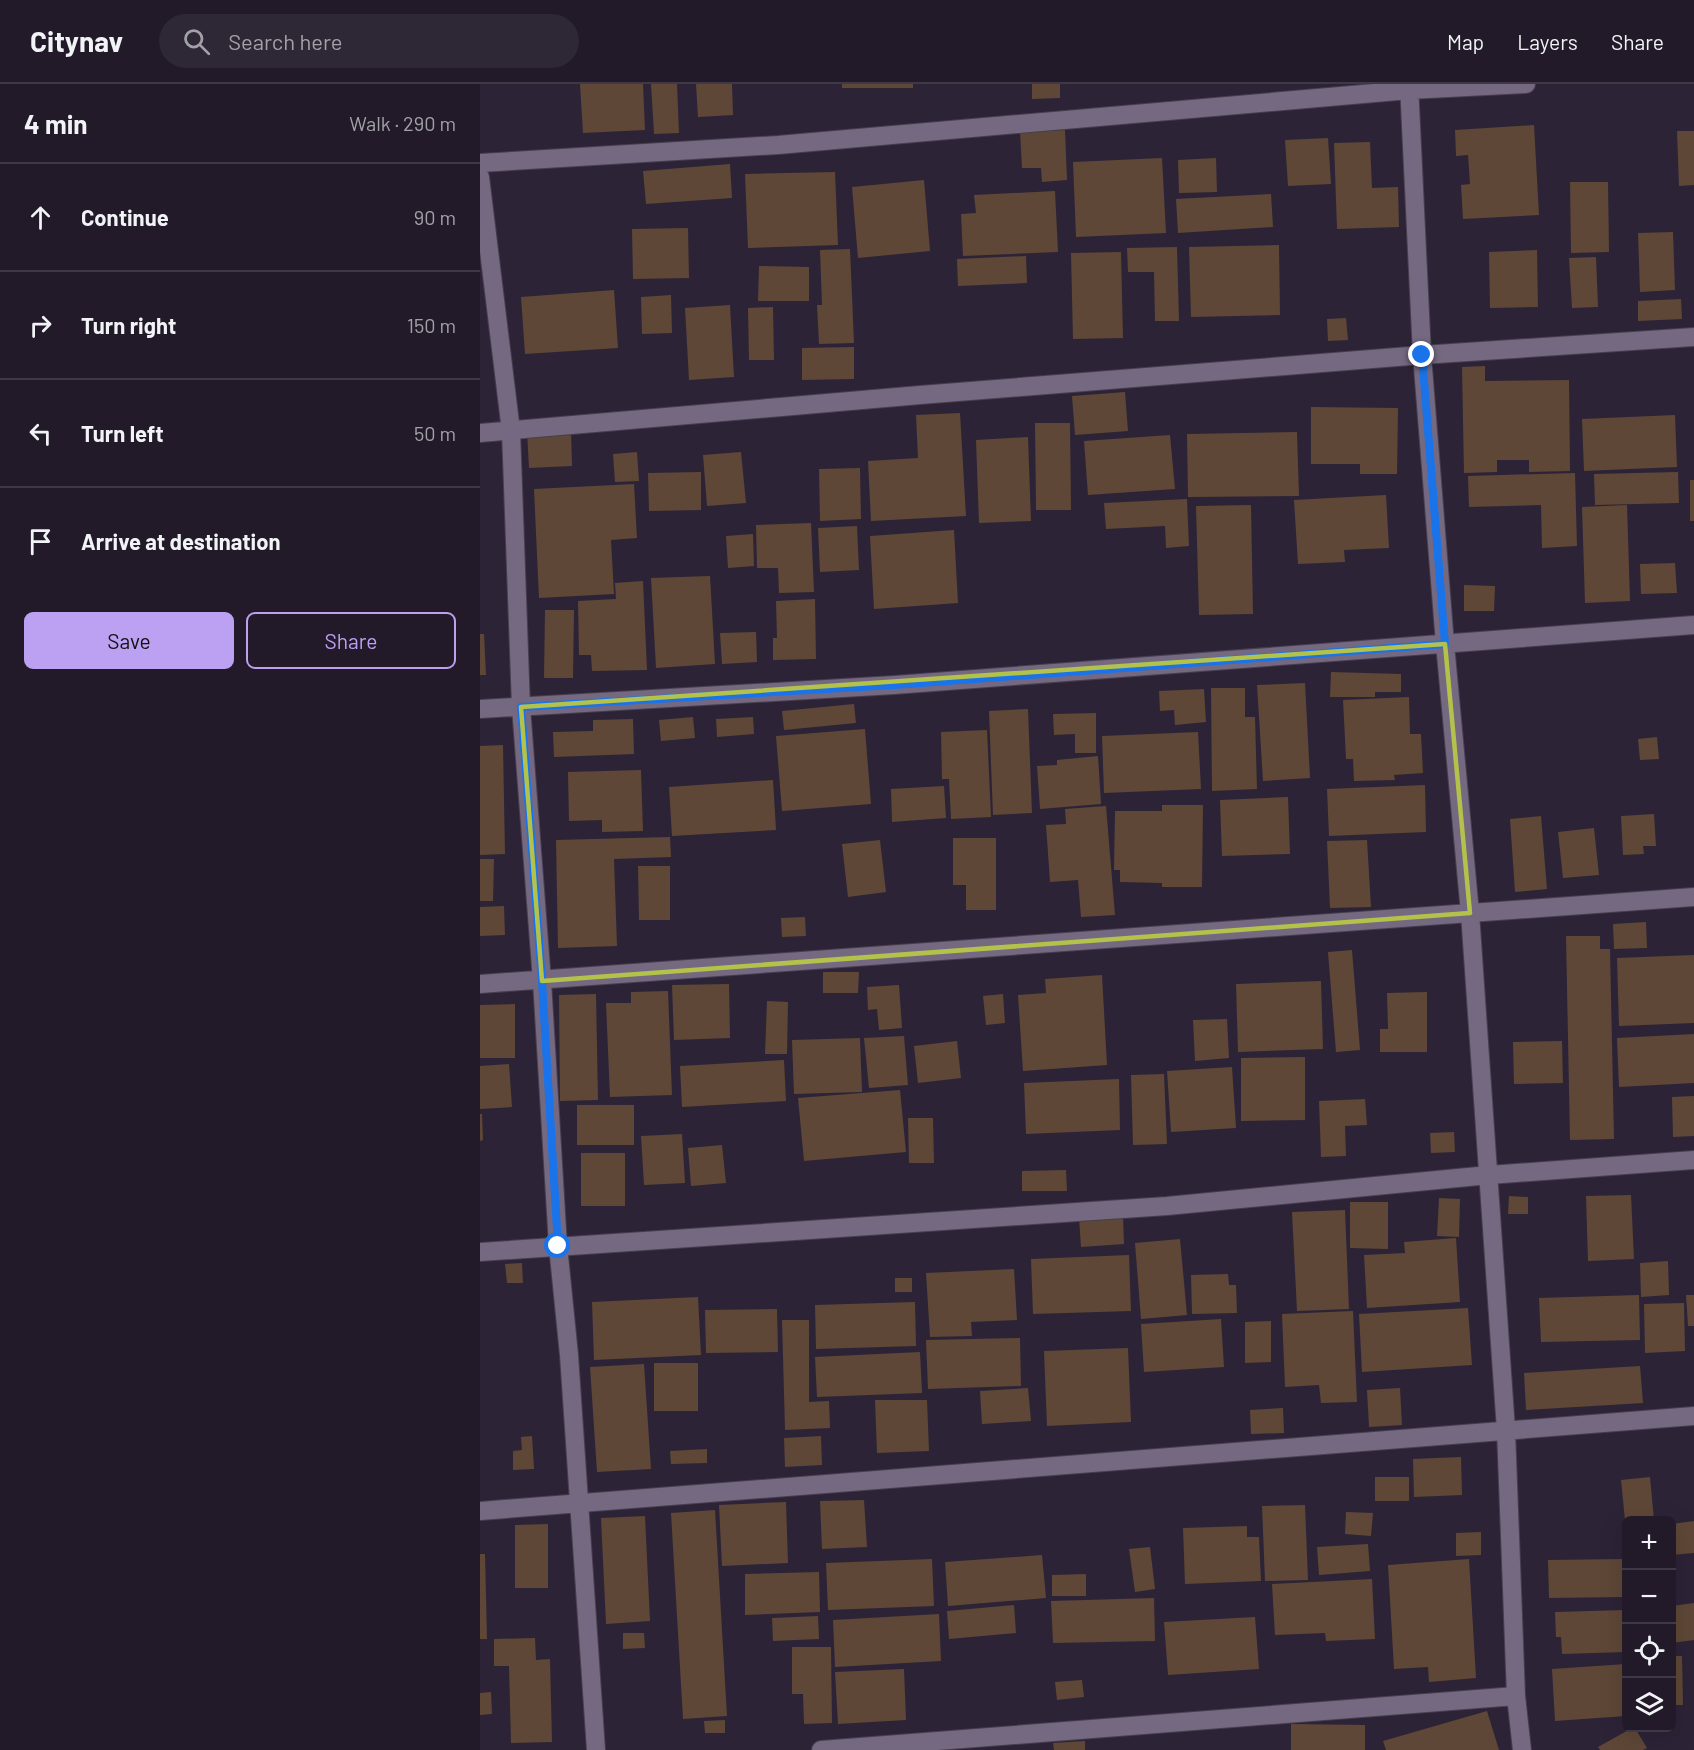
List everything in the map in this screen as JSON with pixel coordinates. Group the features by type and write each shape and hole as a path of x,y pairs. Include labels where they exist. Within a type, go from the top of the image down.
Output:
{"street":[{"path":"480,163 778,145 1409,87 1526,84"},
{"path":"1409,87 1422,355 1445,644 1470,914 1489,1175 1506,1430 1516,1696 1522,1750"},
{"path":"480,177 511,431 521,707 596,1750"},
{"path":"480,433 920,394 1422,355 1694,337"},
{"path":"480,709 894,685 1694,625"},
{"path":"480,984 1694,897"},
{"path":"480,1252 1167,1206 1489,1175 1694,1160"},
{"path":"480,1511 1694,1416"},
{"path":"821,1750 1516,1696"}],"highlighted area":[{"path":"1445,644 1470,913 542,981 521,707"}],"building":[{"path":"580,84 643,84 645,130 583,133"},
{"path":"651,84 677,84 679,133 654,134"},
{"path":"696,84 732,84 733,115 698,117"},
{"path":"842,84 913,84 913,88 842,88"},
{"path":"1032,84 1060,84 1060,98 1032,99"},
{"path":"1534,125 1539,215 1463,219 1461,185 1470,184 1468,155 1456,156 1455,130"},
{"path":"1065,130 1067,180 1042,182 1041,168 1022,168 1020,132"},
{"path":"1677,131 1694,131 1694,185 1679,186"},
{"path":"1328,138 1331,184 1288,186 1285,140"},
{"path":"1370,142 1372,188 1398,187 1399,227 1337,229 1334,143"},
{"path":"1162,158 1166,233 1076,237 1073,162"},
{"path":"1216,158 1217,192 1179,193 1178,160"},
{"path":"730,164 732,198 646,204 643,171"},
{"path":"835,172 838,245 748,248 745,174"},
{"path":"924,180 930,251 858,258 852,187"},
{"path":"1570,182 1608,182 1609,252 1571,253"},
{"path":"1055,191 1058,252 963,256 961,214 976,213 974,195"},
{"path":"1271,194 1273,227 1178,233 1176,199"},
{"path":"688,228 689,278 633,279 632,229"},
{"path":"1673,232 1675,290 1640,292 1638,233"},
{"path":"1279,245 1280,315 1191,317 1189,247"},
{"path":"1177,247 1179,321 1155,321 1154,272 1128,272 1127,248"},
{"path":"850,249 854,343 819,344 817,305 822,305 820,250"},
{"path":"1537,250 1538,307 1490,308 1489,252"},
{"path":"1121,252 1123,338 1073,339 1071,253"},
{"path":"1026,256 1027,283 958,286 957,259"},
{"path":"1596,257 1598,307 1572,308 1569,258"},
{"path":"759,266 809,267 809,301 758,301"},
{"path":"614,290 618,348 525,354 521,297"},
{"path":"671,295 672,333 642,334 641,297"},
{"path":"1681,299 1682,319 1638,321 1638,301"},
{"path":"730,305 734,377 689,380 685,308"},
{"path":"773,307 774,360 749,360 748,308"},
{"path":"1346,318 1348,340 1328,341 1327,319"},
{"path":"854,347 854,379 802,380 802,348"},
{"path":"1485,366 1485,381 1569,380 1570,471 1529,472 1529,460 1497,460 1497,472 1464,473 1462,367"},
{"path":"1125,392 1128,431 1075,435 1072,396"},
{"path":"1311,407 1398,408 1397,474 1360,474 1360,464 1311,464"},
{"path":"960,413 966,516 871,521 868,461 918,458 916,415"},
{"path":"1675,415 1677,467 1584,471 1582,419"},
{"path":"1035,423 1070,423 1071,510 1036,510"},
{"path":"571,430 572,466 529,468 527,431"},
{"path":"1297,432 1299,496 1188,497 1187,434"},
{"path":"1170,435 1175,489 1088,495 1084,441"},
{"path":"1028,437 1031,521 979,523 976,440"},
{"path":"637,452 639,481 615,482 613,454"},
{"path":"741,452 746,503 707,506 703,455"},
{"path":"860,468 861,519 820,521 819,469"},
{"path":"701,472 701,510 649,511 648,473"},
{"path":"1678,472 1679,503 1595,505 1594,474"},
{"path":"1575,473 1577,546 1542,548 1541,505 1469,507 1468,476"},
{"path":"1690,480 1694,480 1694,521 1690,521"},
{"path":"634,484 637,538 611,540 614,594 539,598 534,489"},
{"path":"1386,495 1389,548 1344,550 1345,562 1298,564 1294,500"},
{"path":"1187,499 1189,546 1166,548 1165,526 1106,529 1104,503"},
{"path":"1251,505 1253,614 1199,615 1196,506"},
{"path":"1627,505 1630,601 1585,603 1582,507"},
{"path":"811,523 814,592 779,593 778,568 757,568 756,525"},
{"path":"857,526 859,570 820,572 818,528"},
{"path":"954,530 958,603 874,609 870,536"},
{"path":"753,534 754,566 728,568 726,536"},
{"path":"1675,563 1677,593 1641,594 1640,564"},
{"path":"710,576 715,664 656,668 651,578"},
{"path":"643,581 647,670 592,671 591,655 579,655 578,601 616,599 615,583"},
{"path":"1464,585 1495,586 1494,611 1464,611"},
{"path":"815,599 816,659 773,660 773,638 777,638 776,601"},
{"path":"545,610 574,610 573,678 544,678"},
{"path":"756,632 757,662 722,664 720,633"},
{"path":"480,634 484,634 486,675 480,675"},
{"path":"1331,672 1401,674 1401,692 1375,692 1375,697 1330,697"},
{"path":"1305,683 1310,778 1263,781 1257,685"},
{"path":"1211,688 1245,688 1245,717 1255,717 1257,789 1212,791"},
{"path":"1204,689 1206,722 1175,725 1174,710 1160,711 1159,691"},
{"path":"1409,697 1410,734 1421,734 1423,773 1394,775 1395,780 1354,781 1353,759 1346,759 1343,700"},
{"path":"854,704 856,723 784,730 782,711"},
{"path":"1028,709 1032,813 993,815 989,711"},
{"path":"1096,713 1096,753 1075,753 1075,734 1054,735 1053,714"},
{"path":"693,717 695,738 661,741 659,720"},
{"path":"753,717 754,734 717,737 716,719"},
{"path":"633,719 634,754 554,757 553,732 593,731 593,720"},
{"path":"865,729 871,804 782,811 776,736"},
{"path":"987,730 991,817 951,819 949,779 942,779 941,732"},
{"path":"1198,732 1201,789 1104,793 1102,736"},
{"path":"1657,737 1659,759 1640,760 1638,739"},
{"path":"503,745 505,854 480,855 480,746"},
{"path":"1098,756 1101,804 1040,809 1037,766 1057,765 1057,760"},
{"path":"641,770 643,831 602,832 602,820 569,821 568,772"},
{"path":"773,780 776,830 672,836 669,787"},
{"path":"1425,785 1426,832 1329,836 1327,789"},
{"path":"944,786 946,818 892,822 891,789"},
{"path":"1288,797 1290,854 1222,856 1220,800"},
{"path":"1162,805 1203,805 1202,887 1162,887 1162,883 1120,882 1120,870 1114,870 1115,811 1162,811"},
{"path":"1106,806 1115,915 1081,917 1078,880 1050,882 1046,825 1066,824 1065,809"},
{"path":"1654,814 1656,846 1643,846 1644,854 1623,855 1621,816"},
{"path":"1541,816 1547,889 1515,892 1510,819"},
{"path":"1594,828 1599,875 1563,878 1558,832"},
{"path":"670,837 671,857 614,859 617,946 558,948 556,840"},
{"path":"953,838 996,838 996,910 966,910 966,885 953,885"},
{"path":"880,840 886,892 848,897 842,844"},
{"path":"1367,840 1371,907 1330,908 1327,841"},
{"path":"480,859 494,859 493,901 480,901"},
{"path":"638,866 670,866 670,920 639,920"},
{"path":"504,906 505,935 480,936 480,907"},
{"path":"805,917 806,936 782,937 781,918"},
{"path":"1646,922 1647,948 1614,949 1613,924"},
{"path":"1566,936 1600,936 1600,949 1610,949 1614,1139 1570,1140"},
{"path":"1352,950 1360,1050 1336,1052 1328,952"},
{"path":"1694,955 1694,1023 1619,1026 1617,958"},
{"path":"823,972 859,972 858,993 823,993"},
{"path":"1102,975 1107,1065 1023,1071 1018,995 1046,993 1045,979"},
{"path":"1321,981 1323,1049 1238,1052 1236,984"},
{"path":"729,984 730,1038 674,1040 672,985"},
{"path":"899,985 902,1028 879,1030 877,1009 868,1010 867,987"},
{"path":"668,991 672,1095 610,1097 606,1003 631,1003 631,992"},
{"path":"1427,992 1427,1052 1380,1052 1380,1029 1388,1029 1387,993"},
{"path":"596,994 598,1100 560,1101 559,995"},
{"path":"1003,994 1005,1023 986,1025 983,996"},
{"path":"767,1001 788,1002 787,1054 765,1054"},
{"path":"515,1004 515,1058 480,1058 480,1005"},
{"path":"1227,1019 1229,1058 1195,1061 1193,1020"},
{"path":"1694,1034 1694,1083 1619,1087 1617,1038"},
{"path":"904,1036 908,1085 869,1088 864,1038"},
{"path":"860,1038 862,1092 794,1094 792,1040"},
{"path":"957,1041 961,1078 918,1083 914,1046"},
{"path":"1562,1041 1563,1083 1514,1084 1513,1042"},
{"path":"1305,1057 1305,1120 1241,1121 1241,1058"},
{"path":"784,1060 786,1101 682,1107 680,1066"},
{"path":"509,1064 512,1107 480,1109 480,1066"},
{"path":"1232,1067 1236,1128 1171,1132 1167,1071"},
{"path":"1164,1074 1167,1144 1133,1145 1131,1075"},
{"path":"1119,1079 1120,1130 1026,1134 1024,1083"},
{"path":"900,1090 906,1152 804,1161 798,1098"},
{"path":"1694,1096 1694,1136 1673,1137 1672,1097"},
{"path":"1365,1099 1367,1125 1345,1126 1346,1156 1321,1157 1319,1101"},
{"path":"577,1105 634,1105 634,1145 577,1145"},
{"path":"480,1114 482,1114 483,1140 480,1141"},
{"path":"908,1118 933,1118 934,1163 909,1163"},
{"path":"1454,1132 1455,1152 1431,1153 1430,1133"},
{"path":"682,1134 685,1183 644,1185 641,1136"},
{"path":"722,1145 726,1183 691,1186 688,1148"},
{"path":"581,1153 625,1153 625,1206 581,1206"},
{"path":"1066,1170 1067,1191 1022,1191 1022,1171"},
{"path":"1631,1195 1634,1259 1588,1261 1586,1196"},
{"path":"1509,1196 1528,1197 1528,1214 1508,1214"},
{"path":"1439,1198 1460,1199 1459,1237 1437,1236"},
{"path":"1350,1202 1388,1202 1388,1249 1350,1248"},
{"path":"1345,1210 1349,1309 1297,1311 1292,1212"},
{"path":"1123,1216 1124,1244 1081,1247 1079,1218"},
{"path":"1456,1238 1460,1302 1367,1308 1364,1255 1405,1253 1404,1242"},
{"path":"1180,1239 1187,1315 1141,1319 1135,1243"},
{"path":"1129,1255 1131,1311 1033,1314 1031,1259"},
{"path":"1668,1261 1669,1295 1641,1297 1640,1263"},
{"path":"522,1263 523,1283 507,1283 505,1264"},
{"path":"1014,1269 1017,1320 971,1322 972,1336 930,1337 926,1273"},
{"path":"1228,1274 1229,1285 1236,1285 1237,1313 1192,1314 1191,1275"},
{"path":"895,1278 912,1278 912,1292 895,1292"},
{"path":"1639,1295 1640,1340 1541,1342 1539,1298"},
{"path":"1686,1295 1694,1295 1694,1326 1688,1326"},
{"path":"698,1297 701,1355 594,1360 592,1302"},
{"path":"915,1302 916,1346 816,1349 815,1305"},
{"path":"1684,1303 1685,1351 1645,1353 1644,1304"},
{"path":"1468,1308 1472,1365 1362,1372 1359,1314"},
{"path":"777,1309 778,1352 706,1353 705,1310"},
{"path":"1353,1311 1357,1402 1321,1403 1319,1385 1285,1387 1282,1314"},
{"path":"1221,1319 1224,1367 1144,1372 1141,1324"},
{"path":"782,1320 809,1320 809,1402 829,1401 830,1428 785,1430"},
{"path":"1271,1321 1271,1362 1245,1363 1245,1322"},
{"path":"1020,1338 1021,1386 928,1389 926,1340"},
{"path":"1128,1348 1131,1422 1047,1426 1044,1351"},
{"path":"920,1352 922,1393 817,1397 815,1357"},
{"path":"654,1363 698,1363 698,1411 654,1411"},
{"path":"644,1364 651,1469 597,1472 590,1367"},
{"path":"1640,1366 1643,1403 1526,1410 1524,1373"},
{"path":"1028,1388 1031,1421 982,1424 980,1391"},
{"path":"1400,1388 1402,1425 1369,1427 1367,1390"},
{"path":"875,1400 927,1400 929,1451 877,1453"},
{"path":"1283,1408 1284,1433 1251,1434 1250,1410"},
{"path":"532,1436 534,1469 513,1470 513,1451 522,1450 521,1437"},
{"path":"821,1436 822,1465 785,1467 784,1438"},
{"path":"707,1449 707,1463 671,1464 670,1451"},
{"path":"1461,1457 1462,1495 1414,1497 1413,1459"},
{"path":"1375,1477 1409,1477 1409,1501 1375,1501"},
{"path":"1650,1477 1654,1516 1625,1516 1621,1480"},
{"path":"864,1500 867,1547 822,1549 820,1501"},
{"path":"786,1502 788,1563 722,1566 719,1505"},
{"path":"1305,1505 1308,1580 1265,1581 1262,1506"},
{"path":"715,1510 727,1716 683,1719 671,1513"},
{"path":"1346,1512 1373,1513 1371,1536 1345,1534"},
{"path":"645,1516 650,1621 606,1624 601,1518"},
{"path":"1694,1521 1694,1553 1676,1555 1676,1523"},
{"path":"548,1524 548,1588 515,1588 515,1525"},
{"path":"1247,1526 1247,1537 1259,1537 1261,1581 1185,1584 1183,1528"},
{"path":"1481,1532 1481,1555 1456,1556 1456,1533"},
{"path":"1368,1544 1370,1571 1319,1575 1317,1547"},
{"path":"1150,1547 1155,1589 1135,1592 1129,1549"},
{"path":"480,1554 485,1554 487,1639 480,1639"},
{"path":"1042,1555 1046,1598 948,1606 945,1562"},
{"path":"932,1559 934,1606 828,1610 826,1563"},
{"path":"1469,1559 1476,1678 1429,1682 1428,1667 1394,1669 1388,1565"},
{"path":"1622,1559 1622,1597 1549,1598 1548,1560"},
{"path":"819,1572 820,1612 745,1615 745,1574"},
{"path":"1086,1574 1086,1596 1052,1596 1052,1575"},
{"path":"1372,1579 1375,1639 1326,1641 1325,1633 1275,1635 1272,1584"},
{"path":"1154,1598 1155,1641 1053,1643 1051,1601"},
{"path":"1694,1603 1694,1640 1676,1642 1676,1605"},
{"path":"1014,1605 1016,1633 949,1639 947,1611"},
{"path":"1622,1610 1622,1652 1562,1654 1561,1637 1556,1637 1555,1612"},
{"path":"939,1614 941,1661 835,1667 833,1620"},
{"path":"818,1616 819,1639 773,1641 772,1618"},
{"path":"1255,1617 1259,1669 1168,1675 1164,1622"},
{"path":"623,1633 644,1633 645,1648 623,1649"},
{"path":"535,1638 536,1660 550,1659 552,1742 511,1743 509,1666 494,1666 494,1639"},
{"path":"792,1647 831,1647 832,1723 804,1724 803,1694 792,1694"},
{"path":"1676,1656 1682,1656 1683,1705 1676,1705"},
{"path":"1622,1664 1622,1716 1555,1721 1552,1669"},
{"path":"904,1669 906,1720 838,1724 835,1672"},
{"path":"1082,1680 1084,1697 1057,1700 1055,1682"},
{"path":"491,1692 492,1714 480,1715 480,1693"},
{"path":"1487,1711 1499,1750 1386,1750 1383,1741"},
{"path":"725,1720 725,1733 705,1733 704,1721"},
{"path":"1291,1724 1365,1725 1365,1750 1291,1750"},
{"path":"1625,1732 1637,1732 1647,1748 1643,1750 1600,1750 1598,1747"},
{"path":"1085,1741 1085,1750 1054,1750 1053,1743"}],"route":[{"path":"558,1246 542,981 521,707 894,685 1445,644 1422,355"}]}
